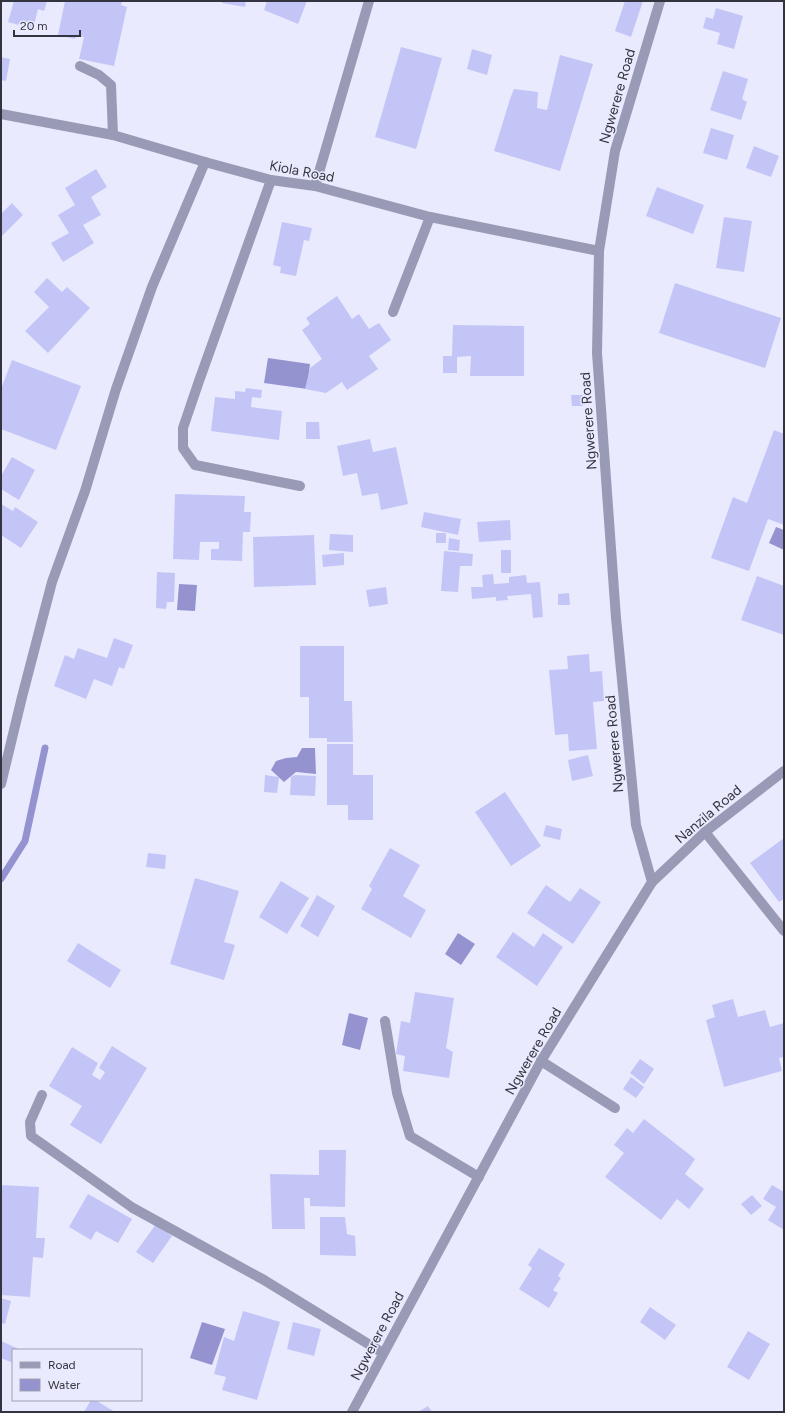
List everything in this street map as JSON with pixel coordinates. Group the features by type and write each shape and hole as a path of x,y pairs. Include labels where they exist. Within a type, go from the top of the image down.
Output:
{"street":[{"path":"315,186 369,1"},
{"name":"Ngwerere Road","path":"352,1412 541,1061 652,882 636,825 616,618 597,354 599,251 615,151 660,1"},
{"path":"80,66 99,75 111,85 113,135"},
{"name":"Kiola Road","path":"1,114 113,135 271,180 315,186 430,216 599,251"},
{"path":"1,784 52,582 85,491 116,389 152,287 205,162"},
{"path":"271,180 183,428 183,448 195,465 300,486"},
{"path":"393,312 430,216"},
{"name":"Nanzila Road","path":"652,882 705,832 784,771"},
{"path":"705,832 784,931"},
{"path":"385,1021 397,1093 410,1136 479,1177"},
{"path":"541,1061 615,1108"},
{"path":"42,1095 30,1122 31,1136 133,1208 264,1280 383,1353"}],"water":[{"path":"268,358 310,364 307,389 264,383"},
{"path":"776,527 784,530 784,550 769,543"},
{"path":"179,584 197,585 195,611 177,610"},
{"path":"302,748 315,748 316,774 296,772 284,782 271,770 276,761 297,757"},
{"path":"458,933 475,944 461,965 445,954"},
{"path":"349,1013 368,1018 360,1050 342,1045"},
{"path":"202,1322 225,1329 212,1365 190,1358"}],"building":[{"path":"14,1 47,1 44,11 38,9 33,29 8,22"},
{"path":"65,1 122,1 121,5 127,7 114,66 79,59 84,37 76,36 75,39 58,35"},
{"path":"222,1 246,1 245,7 222,3"},
{"path":"267,1 307,1 298,24 264,10"},
{"path":"625,1 643,1 631,37 615,31"},
{"path":"716,8 743,16 734,49 717,44 720,33 703,28 706,17 713,19"},
{"path":"401,47 442,58 416,149 375,137"},
{"path":"472,49 492,55 487,75 467,69"},
{"path":"560,55 593,64 560,171 494,151 514,89 538,92 537,108 547,110"},
{"path":"1,57 10,59 6,81 1,80"},
{"path":"723,71 748,79 742,99 747,102 741,120 710,110"},
{"path":"711,128 734,135 727,160 703,153"},
{"path":"754,146 779,156 771,177 746,168"},
{"path":"96,169 107,187 91,197 101,215 83,225 94,243 63,262 51,243 69,233 58,215 75,205 65,188"},
{"path":"657,187 704,205 693,234 646,216"},
{"path":"12,203 23,215 1,237 1,214"},
{"path":"724,217 752,221 744,272 716,268"},
{"path":"282,222 312,228 309,241 304,240 296,276 280,273 281,267 273,265"},
{"path":"47,278 62,292 67,287 90,308 48,353 25,331 49,307 34,292"},
{"path":"675,283 781,318 765,368 659,333"},
{"path":"337,296 352,319 359,314 369,329 379,323 391,340 369,356 378,369 347,390 342,382 326,393 305,389 310,368 322,359 302,330 310,324 306,318"},
{"path":"453,325 524,326 524,376 470,376 471,356 457,357 457,373 443,373 443,356 452,356"},
{"path":"12,360 81,386 56,450 1,429 1,389"},
{"path":"246,388 262,390 261,398 252,397 251,407 282,411 279,440 211,431 215,397 235,399 235,391 245,392"},
{"path":"571,395 583,395 583,406 572,406"},
{"path":"306,422 319,422 320,439 306,439"},
{"path":"774,430 784,434 784,525 768,519 749,571 711,558 733,497 747,503"},
{"path":"370,439 373,452 396,447 408,504 381,510 378,493 362,496 357,473 343,476 337,446"},
{"path":"12,457 35,470 19,500 1,489 1,476"},
{"path":"175,494 245,496 244,512 251,512 250,532 243,532 242,561 211,560 211,549 219,549 219,542 200,542 199,560 173,559"},
{"path":"1,504 13,511 15,507 38,522 21,548 1,535"},
{"path":"424,512 461,519 458,535 421,527"},
{"path":"510,520 511,540 479,542 477,522"},
{"path":"436,533 446,533 446,543 436,543"},
{"path":"330,534 353,535 353,552 329,550"},
{"path":"314,535 316,585 254,587 253,537"},
{"path":"449,538 460,540 459,551 448,550"},
{"path":"501,550 511,550 511,573 501,573"},
{"path":"444,551 473,554 472,566 460,566 458,592 441,591"},
{"path":"344,553 344,565 323,567 322,555"},
{"path":"157,572 175,573 174,602 167,602 166,609 156,608"},
{"path":"493,574 494,584 509,583 509,577 526,575 527,583 540,582 543,617 533,618 531,594 507,596 508,600 496,601 496,597 472,599 471,587 483,587 482,575"},
{"path":"757,576 784,586 784,635 741,620"},
{"path":"386,587 388,604 369,607 366,590"},
{"path":"569,593 570,605 558,605 558,594"},
{"path":"114,638 133,645 124,669 119,667 112,686 94,679 86,699 54,686 65,655 74,659 78,648 107,658"},
{"path":"300,646 344,646 344,701 352,701 353,742 327,742 327,738 309,738 309,697 300,697"},
{"path":"589,654 590,672 602,671 604,701 593,702 597,749 569,751 568,734 555,735 549,670 568,669 567,656"},
{"path":"327,744 353,744 353,775 373,775 373,820 348,820 348,805 327,805"},
{"path":"588,755 593,776 572,781 568,760"},
{"path":"265,775 279,777 277,793 264,792"},
{"path":"295,775 316,776 315,796 290,795 291,777"},
{"path":"505,792 541,846 511,866 475,812"},
{"path":"546,825 562,829 560,840 543,836"},
{"path":"784,838 784,899 779,902 750,863"},
{"path":"390,848 420,865 403,896 426,910 411,938 361,909 372,889 369,886"},
{"path":"148,853 166,855 165,869 146,867"},
{"path":"195,878 239,891 224,942 235,945 224,980 170,964"},
{"path":"281,881 309,898 287,934 259,917"},
{"path":"546,885 570,902 580,888 601,902 573,944 527,913"},
{"path":"317,895 335,906 318,937 300,926"},
{"path":"513,932 534,947 543,933 563,947 537,986 496,957"},
{"path":"78,943 121,970 110,988 67,961"},
{"path":"415,992 454,998 446,1048 453,1052 449,1078 403,1071 405,1056 396,1054 401,1021 410,1023"},
{"path":"733,999 738,1017 765,1010 770,1027 784,1023 784,1057 779,1058 782,1071 724,1087 706,1020 715,1017 712,1005"},
{"path":"112,1046 147,1068 101,1144 70,1125 82,1106 49,1086 72,1047 98,1063 92,1075 100,1080 105,1072 99,1068"},
{"path":"640,1059 654,1069 644,1084 630,1073"},
{"path":"631,1077 644,1087 636,1098 623,1089"},
{"path":"644,1119 695,1159 685,1174 704,1189 689,1209 677,1199 661,1220 605,1177 624,1153 614,1145 627,1128 633,1133"},
{"path":"319,1150 346,1150 345,1207 310,1206 310,1198 304,1198 305,1229 272,1229 270,1174 319,1175"},
{"path":"1,1185 39,1187 36,1238 45,1238 43,1258 33,1257 30,1297 1,1295"},
{"path":"772,1185 784,1192 784,1230 768,1220 776,1207 763,1199"},
{"path":"88,1194 132,1219 118,1243 96,1231 91,1240 69,1227"},
{"path":"752,1195 762,1206 751,1215 741,1204"},
{"path":"320,1217 345,1217 347,1234 355,1236 356,1256 320,1255"},
{"path":"156,1224 172,1236 153,1263 136,1252"},
{"path":"539,1248 565,1264 558,1276 561,1278 553,1290 558,1293 549,1308 519,1289 532,1268 528,1265"},
{"path":"1,1298 11,1301 5,1324 1,1323"},
{"path":"650,1307 676,1325 665,1340 640,1322"},
{"path":"243,1311 280,1322 257,1400 222,1390 226,1377 214,1374 224,1337 234,1341"},
{"path":"293,1322 321,1329 314,1356 287,1349"},
{"path":"748,1331 770,1344 749,1380 727,1367"},
{"path":"1,1341 19,1349 12,1349 12,1363 1,1358"},
{"path":"90,1401 97,1401 115,1412 84,1412"},
{"path":"428,1406 432,1412 418,1412"}],"waterway":[{"path":"1,879 25,841 45,748"}]}
